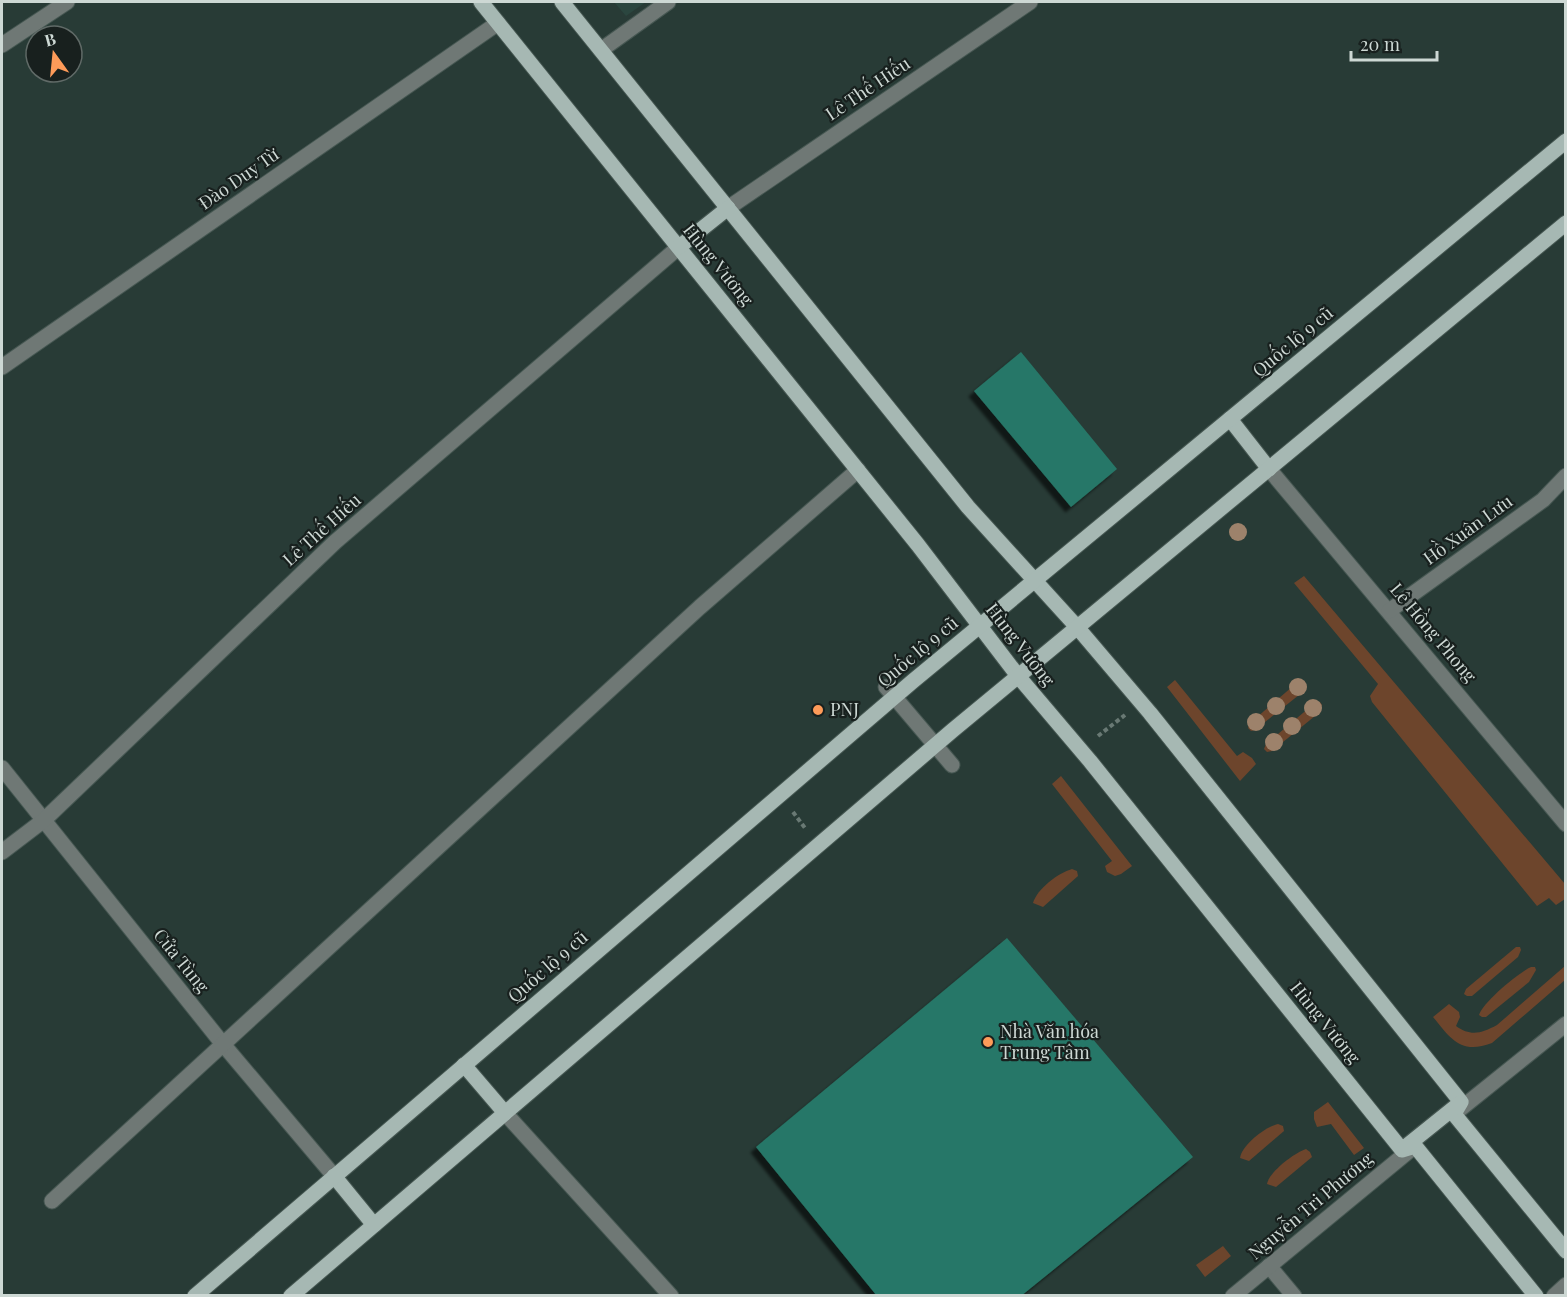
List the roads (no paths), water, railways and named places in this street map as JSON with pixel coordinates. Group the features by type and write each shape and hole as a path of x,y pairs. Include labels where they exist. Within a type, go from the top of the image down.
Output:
{"main road":[{"name":"Hùng Vương","path":"481,2 858,470 1018,676 1408,1148 1536,1296"},
{"path":"562,2 968,507 1077,627 1141,703 1458,1108 1566,1251"},
{"name":"Quốc lộ 9 cũ","path":"195,1296 780,795 890,692 980,626 1566,141"},
{"path":"678,247 728,208"},
{"path":"291,1296 935,745 1566,223"},
{"path":"1230,419 1269,469"},
{"path":"464,1065 505,1113"},
{"path":"1408,1148 1458,1108"},
{"path":"334,1176 374,1225"}],"street":[{"path":"2,45 67,2"},
{"path":"601,50 668,2"},
{"name":"Lê Thế Hiếu","path":"728,208 1029,2"},
{"name":"Đào Duy Từ","path":"2,367 498,23"},
{"name":"Lê Thế Hiếu","path":"2,852 44,820 335,542 678,247"},
{"name":"Lê Hồng Phong","path":"1269,469 1566,824"},
{"path":"52,1201 700,607 858,470"},
{"name":"Hồ Xuân Lưu","path":"1389,611 1543,500 1566,476"},
{"path":"890,692 951,765"},
{"name":"Cửa Tùng","path":"2,768 222,1043 334,1176"},
{"path":"1458,1108 1566,1024"},
{"path":"505,1113 670,1296"},
{"name":"Nguyễn Tri Phương","path":"1233,1296 1408,1148"},
{"path":"1269,1266 1294,1296"},
{"path":"1554,1296 1566,1285"}],"place":[{"name":"PNJ","path":"818,710"},
{"name":"Nhà Văn hóa Trung Tâm","path":"988,1042"}]}
